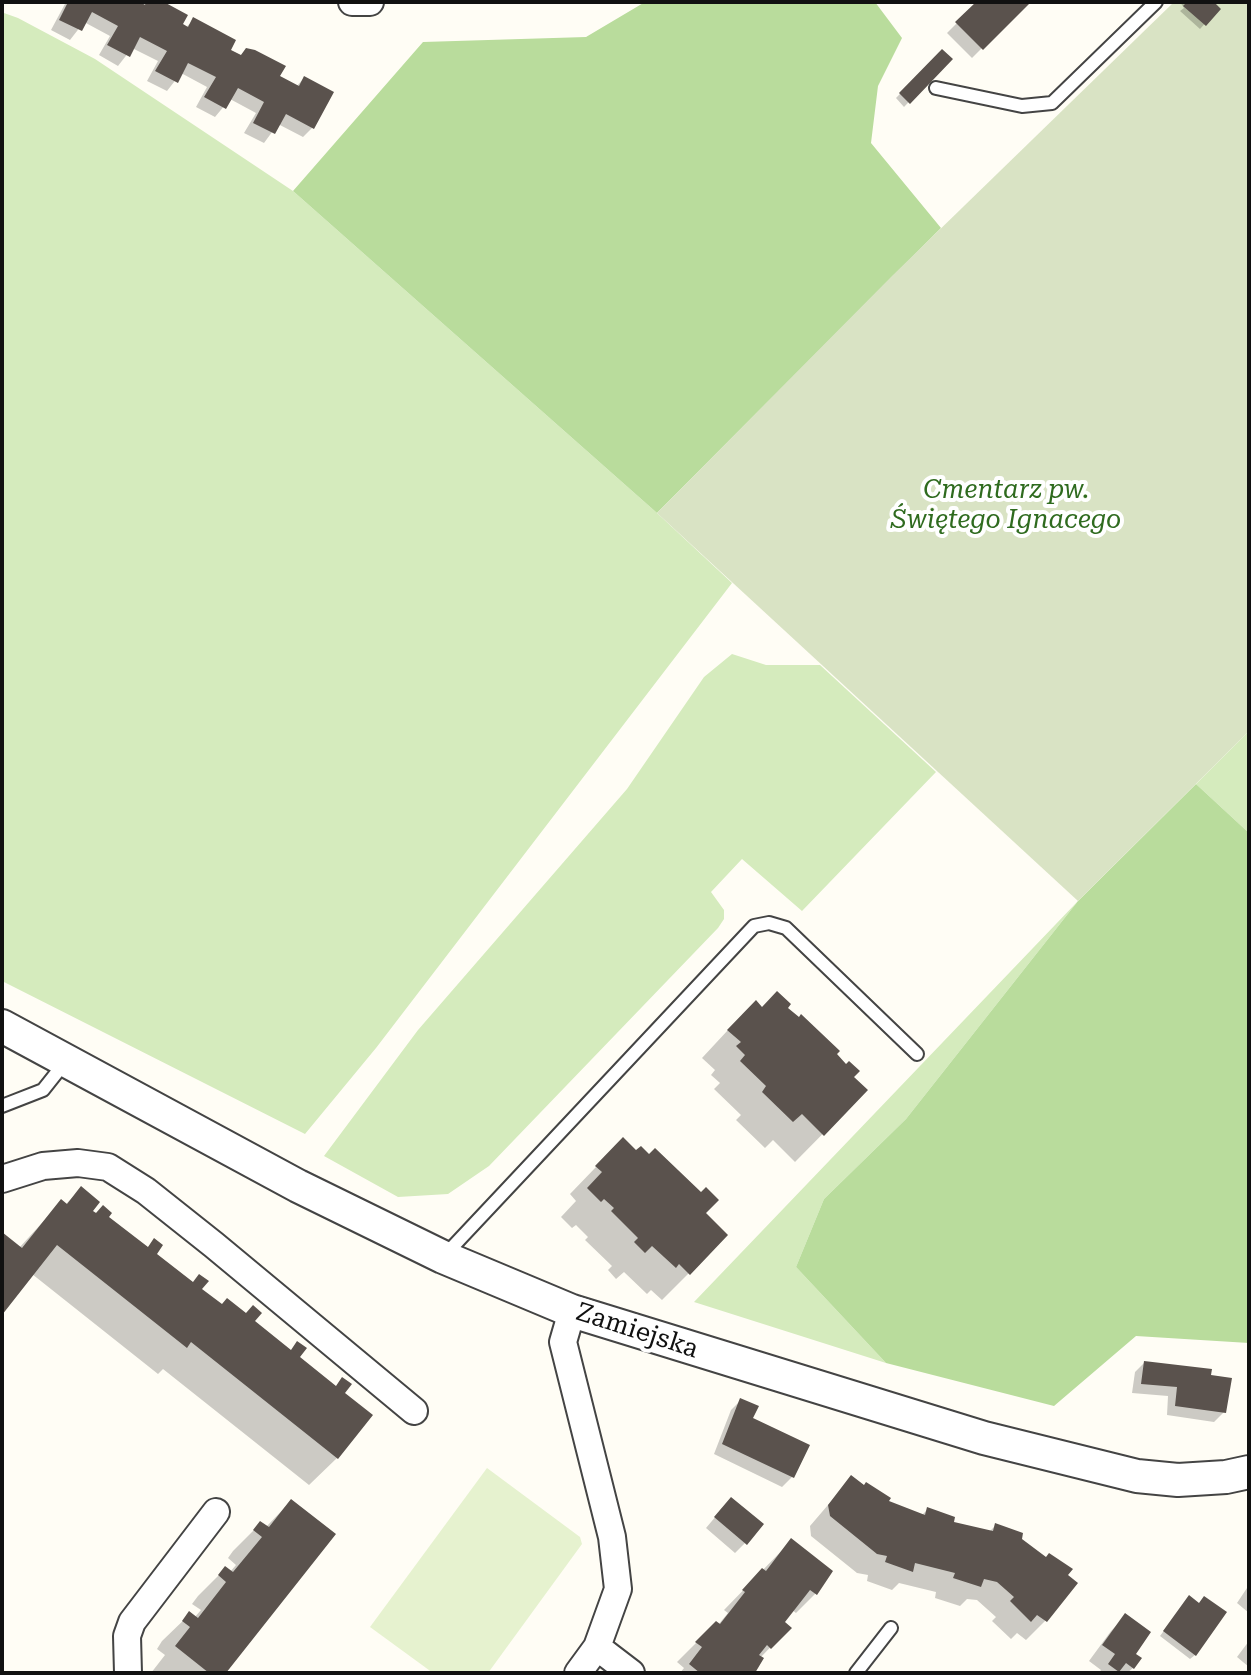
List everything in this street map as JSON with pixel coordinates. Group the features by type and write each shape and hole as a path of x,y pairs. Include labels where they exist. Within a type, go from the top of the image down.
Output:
{"street":[{"path":"352,2 370,2"},
{"name":"Zamiejska","path":"2,1026 298,1186 443,1257 572,1311 984,1438 1137,1476 1178,1480 1249,1472"},
{"path":"2,1179 43,1166 78,1163 108,1167 146,1191 229,1257 414,1411"},
{"path":"572,1311 563,1342 612,1537 618,1589 597,1647 578,1673"},
{"path":"128,1673 127,1636 132,1622 216,1512"},
{"path":"597,1647 631,1673"}],"lane":[{"path":"936,88 1022,106 1052,103 1156,2"},
{"path":"443,1257 754,926 769,923 786,928 917,1054"},
{"path":"2,1106 43,1090 67,1060"},
{"path":"856,1673 891,1628"}],"green space":[{"path":"645,2 875,2 902,38 878,86 871,143 941,228 657,513 293,191 423,42 586,37"},
{"name":"Cmentarz pw. Świętego Ignacego","path":"1174,2 1249,2 1249,731 1078,901 657,513 893,275"},
{"path":"4,13 95,59 293,191 732,583 376,1048 305,1134 2,981"},
{"path":"732,654 766,665 820,665 936,772 802,911 742,859 711,892 724,910 724,919 718,928 489,1166 448,1194 398,1197 324,1156 418,1030 627,789 704,677"},
{"path":"1249,731 1249,833 1196,784"},
{"path":"1196,784 1249,833 1249,1343 1136,1336 1054,1406 886,1363 796,1267 824,1199 906,1119 1078,901"},
{"path":"1078,901 906,1119 824,1199 796,1267 886,1363 694,1302"},
{"path":"487,1468 580,1537 582,1544 488,1673 433,1673 370,1627"}],"building":[{"path":"68,2 140,2 145,5 146,2 164,2 188,15 183,24 188,27 193,17 236,40 231,50 241,55 246,48 255,50 286,66 280,76 299,86 304,76 334,92 314,129 286,114 275,134 253,123 264,102 238,88 226,109 204,97 216,77 188,63 178,83 155,71 167,51 140,37 130,57 107,45 118,26 92,12 82,31 59,20"},
{"path":"976,2 1031,2 983,50 955,22"},
{"path":"1187,2 1214,2 1221,9 1206,26 1183,6"},
{"path":"942,49 953,59 910,104 899,93"},
{"path":"777,991 791,1004 788,1008 799,1017 801,1014 840,1051 837,1054 846,1064 849,1061 860,1071 854,1077 868,1090 824,1136 802,1114 793,1122 762,1092 766,1086 740,1061 745,1055 736,1046 741,1042 727,1030 756,1000 762,1007"},
{"path":"623,1137 636,1150 641,1146 649,1154 655,1148 701,1192 706,1187 719,1200 706,1213 728,1235 690,1275 679,1264 676,1268 652,1246 645,1253 634,1242 638,1238 611,1211 614,1208 604,1199 601,1202 587,1188 602,1172 595,1166"},
{"path":"81,1186 100,1202 93,1211 96,1213 103,1205 112,1213 109,1217 148,1247 154,1238 163,1245 157,1254 193,1282 199,1274 209,1281 202,1289 222,1304 227,1298 246,1313 253,1305 262,1313 255,1321 291,1350 297,1341 307,1348 300,1357 336,1386 342,1377 352,1384 345,1393 373,1415 338,1459 191,1342 187,1348 57,1245 2,1315 2,1232 22,1248 61,1199 67,1204"},
{"path":"1144,1361 1212,1369 1211,1375 1232,1378 1226,1413 1175,1406 1177,1387 1141,1384"},
{"path":"740,1398 759,1406 753,1418 810,1445 794,1478 722,1444"},
{"path":"851,1475 891,1498 889,1501 925,1515 927,1507 955,1517 954,1522 993,1531 995,1523 1023,1533 1022,1539 1046,1557 1049,1553 1073,1569 1068,1575 1078,1583 1047,1622 1037,1615 1031,1622 1010,1601 1014,1597 997,1582 984,1579 981,1587 953,1578 955,1573 915,1563 913,1572 885,1562 887,1556 877,1554 830,1516 828,1505"},
{"path":"731,1497 764,1524 747,1545 714,1517"},
{"path":"291,1499 336,1534 226,1673 209,1673 175,1646 190,1627 182,1621 189,1611 198,1618 226,1582 218,1575 225,1566 233,1572 262,1537 253,1530 260,1521 269,1527"},
{"path":"791,1538 833,1571 817,1595 810,1590 785,1622 792,1628 771,1649 767,1645 759,1655 764,1658 755,1673 700,1673 689,1664 702,1647 695,1642 716,1621 720,1624 745,1592 742,1590 762,1568 766,1571"},
{"path":"1189,1595 1199,1603 1204,1596 1227,1612 1196,1656 1163,1631"},
{"path":"1125,1613 1151,1632 1136,1654 1142,1658 1134,1669 1126,1663 1119,1672 1108,1664 1115,1654 1102,1645"}]}
